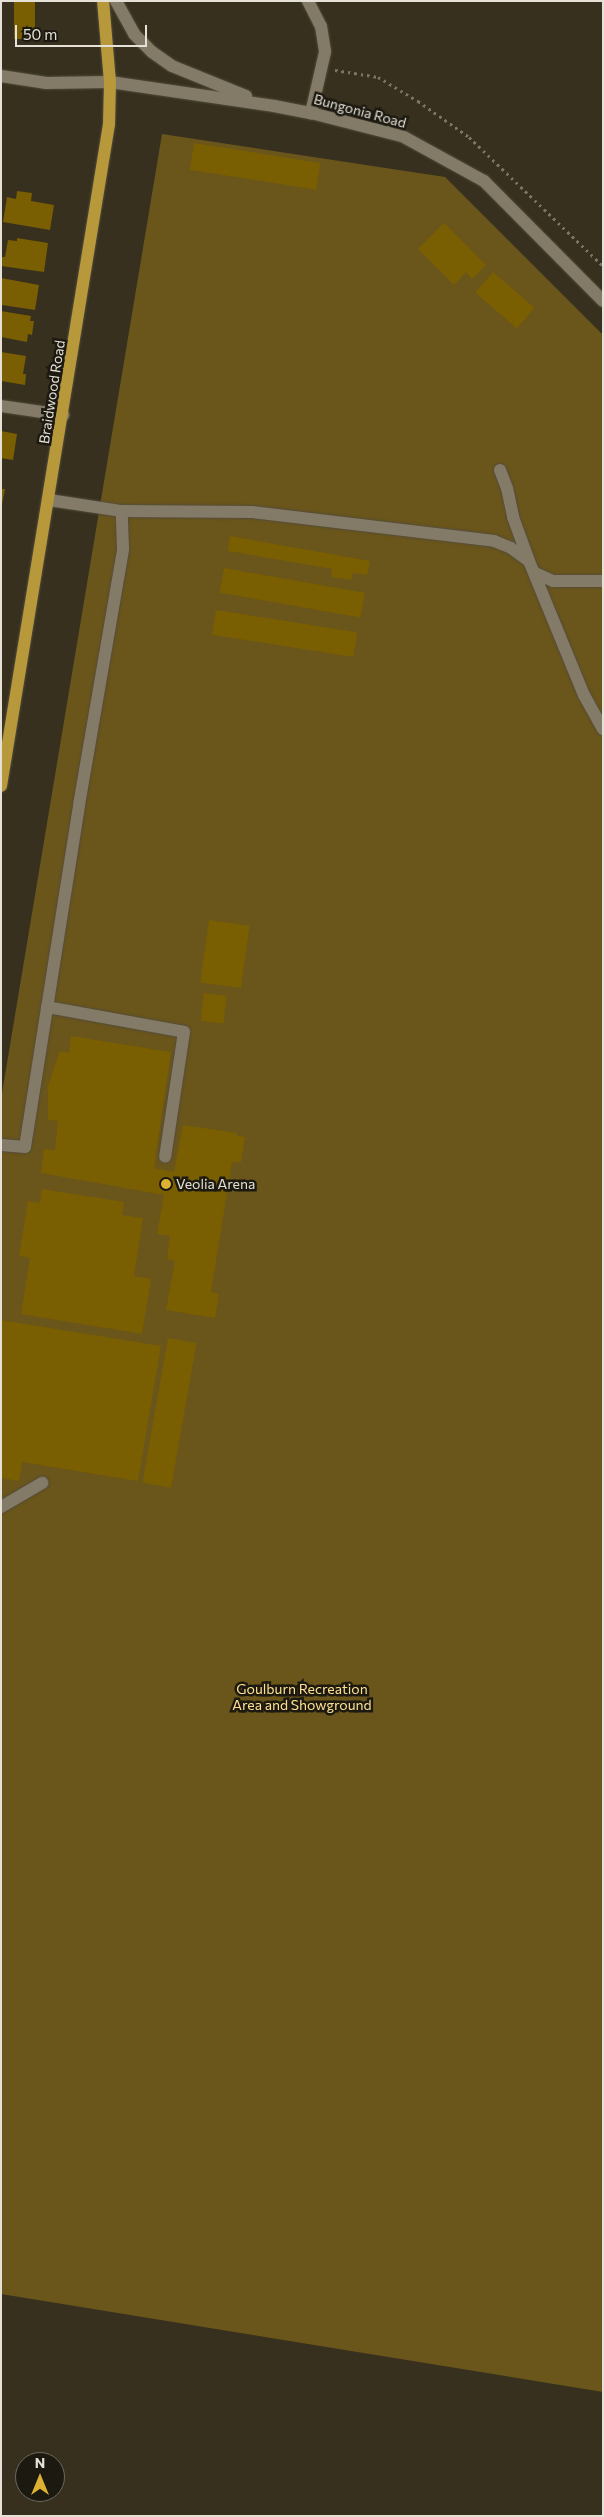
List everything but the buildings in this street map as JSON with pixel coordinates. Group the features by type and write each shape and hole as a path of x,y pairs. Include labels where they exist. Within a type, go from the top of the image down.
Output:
{"main road":[{"name":"Braidwood Road","path":"1,786 109,124 110,82 104,1"}],"street":[{"path":"116,1 134,34 152,52 172,66 213,85 274,106"},
{"path":"308,1 321,26 325,52 311,113"},
{"name":"Bungonia Road","path":"1,76 46,83 110,82 274,106 311,113 402,136 484,181 603,301"},
{"path":"1,406 63,415"},
{"path":"500,470 507,488 513,517 529,560 584,695 603,729"},
{"path":"49,500 122,511 252,512 494,541 511,548 529,560"},
{"path":"1,1144 25,1147 123,549 122,511"},
{"path":"535,572 553,581 603,581"},
{"path":"47,1007 184,1032 164,1157"},
{"path":"1,1507 42,1483"}],"path":[{"path":"322,68 378,77 418,101 469,136 603,266"}],"green space":[{"name":"Goulburn Recreation Area and Showground","path":"162,134 445,177 603,335 603,2392 1,2294 1,1099"}],"place":[{"name":"Veolia Arena","path":"166,1184"}]}
